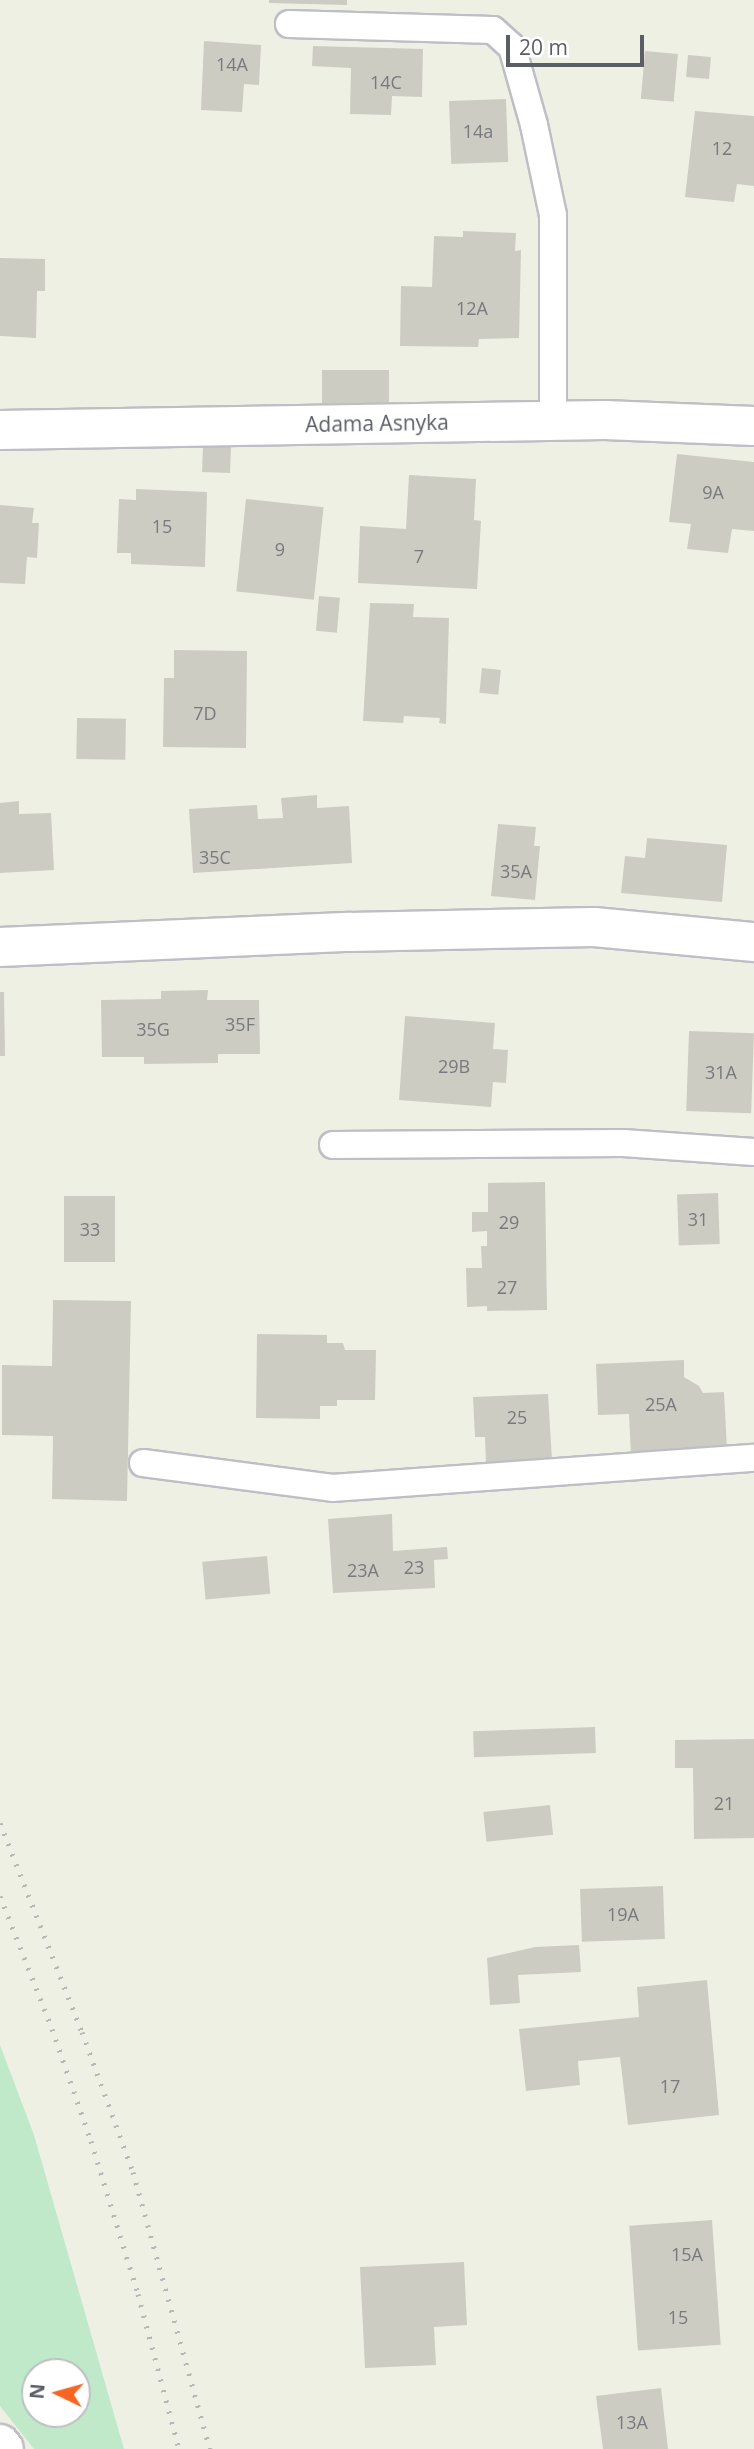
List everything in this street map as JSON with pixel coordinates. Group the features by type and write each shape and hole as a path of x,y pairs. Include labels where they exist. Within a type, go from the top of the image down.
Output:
{"street":[{"name":"Adama Asnyka","path":"0,430 553,421 754,426"},
{"path":"0,947 350,932 594,927 754,942"},
{"path":"0,2444 4,2449"}],"lane":[{"path":"289,24 493,30 512,47 534,125 553,215 553,421"},
{"path":"333,1145 624,1143 754,1152"},
{"path":"143,1463 332,1488 754,1458"}],"green space":[{"path":"0,2045 34,2135 124,2449 34,2449 0,2406"}],"building":[{"path":"269,0 347,0 347,5 269,3"},
{"path":"204,41 261,45 259,85 244,84 242,112 201,110"},
{"path":"313,46 423,49 422,97 392,96 391,115 350,114 351,68 312,66"},
{"path":"645,51 678,54 674,102 641,99"},
{"path":"688,55 711,57 709,79 686,77"},
{"path":"506,99 508,162 451,164 449,101"},
{"path":"695,111 754,116 754,186 737,184 734,202 685,197"},
{"path":"463,231 516,233 515,251 521,250 519,338 479,339 478,347 400,346 401,286 432,287 434,236 463,237"},
{"path":"0,258 45,259 45,291 37,291 36,338 0,336"},
{"path":"322,370 389,370 389,405 322,405"},
{"path":"203,445 231,446 230,473 202,472"},
{"path":"677,454 754,462 754,531 732,529 728,553 687,549 691,524 669,522"},
{"path":"409,475 476,479 474,520 481,521 477,589 358,583 360,526 406,529"},
{"path":"136,489 207,492 205,567 131,564 131,553 117,553 119,499 136,500"},
{"path":"246,499 324,507 314,600 236,591"},
{"path":"0,505 34,508 32,523 39,523 37,558 27,557 25,584 0,583"},
{"path":"319,596 340,598 337,633 316,631"},
{"path":"370,603 414,604 413,617 449,618 446,724 439,723 440,718 404,716 403,723 363,721"},
{"path":"174,650 247,651 246,748 163,747 164,678 174,678"},
{"path":"482,668 501,670 498,695 479,693"},
{"path":"77,718 126,719 125,760 76,759"},
{"path":"317,795 317,808 349,806 352,863 193,873 189,809 257,805 258,819 283,818 281,798"},
{"path":"19,801 19,814 51,813 54,870 0,873 0,803"},
{"path":"498,824 536,827 534,846 540,846 535,900 491,896"},
{"path":"647,838 727,845 722,902 621,893 625,856 645,858"},
{"path":"208,990 207,1000 259,1000 260,1054 218,1054 218,1063 144,1064 144,1057 102,1057 101,1000 161,999 161,991"},
{"path":"0,992 4,992 5,1056 0,1056"},
{"path":"405,1016 495,1023 493,1049 508,1050 506,1083 493,1082 491,1107 399,1100"},
{"path":"689,1031 754,1033 751,1113 686,1111"},
{"path":"545,1182 547,1310 487,1311 487,1306 467,1307 466,1268 482,1268 481,1246 487,1246 487,1231 472,1232 472,1212 488,1212 488,1183"},
{"path":"718,1193 720,1244 679,1245 677,1194"},
{"path":"64,1196 115,1196 115,1262 64,1262"},
{"path":"53,1300 131,1301 127,1501 52,1499 53,1436 2,1435 2,1365 52,1366"},
{"path":"257,1334 327,1335 327,1343 343,1343 345,1350 376,1350 375,1400 337,1400 337,1406 320,1406 320,1419 256,1418"},
{"path":"684,1360 684,1377 699,1386 703,1393 724,1392 727,1450 631,1455 629,1414 598,1415 596,1364"},
{"path":"548,1394 552,1460 486,1464 485,1437 475,1437 473,1397"},
{"path":"392,1514 393,1551 447,1547 448,1559 434,1560 435,1588 333,1593 328,1519"},
{"path":"267,1556 270,1594 206,1600 202,1562"},
{"path":"595,1727 596,1753 474,1757 473,1731"},
{"path":"754,1739 754,1838 694,1839 693,1768 675,1768 675,1740"},
{"path":"550,1805 553,1835 487,1842 483,1812"},
{"path":"663,1886 665,1939 582,1942 580,1889"},
{"path":"579,1945 581,1972 518,1975 520,2003 490,2005 487,1958 535,1947"},
{"path":"707,1980 719,2115 628,2125 620,2057 578,2061 580,2085 526,2091 519,2029 639,2017 637,1987"},
{"path":"712,2220 721,2345 638,2350 629,2226"},
{"path":"464,2262 467,2325 434,2327 436,2365 365,2368 360,2267"},
{"path":"661,2388 668,2449 603,2449 596,2396"}],"railway":[{"path":"0,1823 82,2032 133,2172 210,2449"},
{"path":"0,1896 52,2029 91,2141 138,2294 179,2449"}]}
